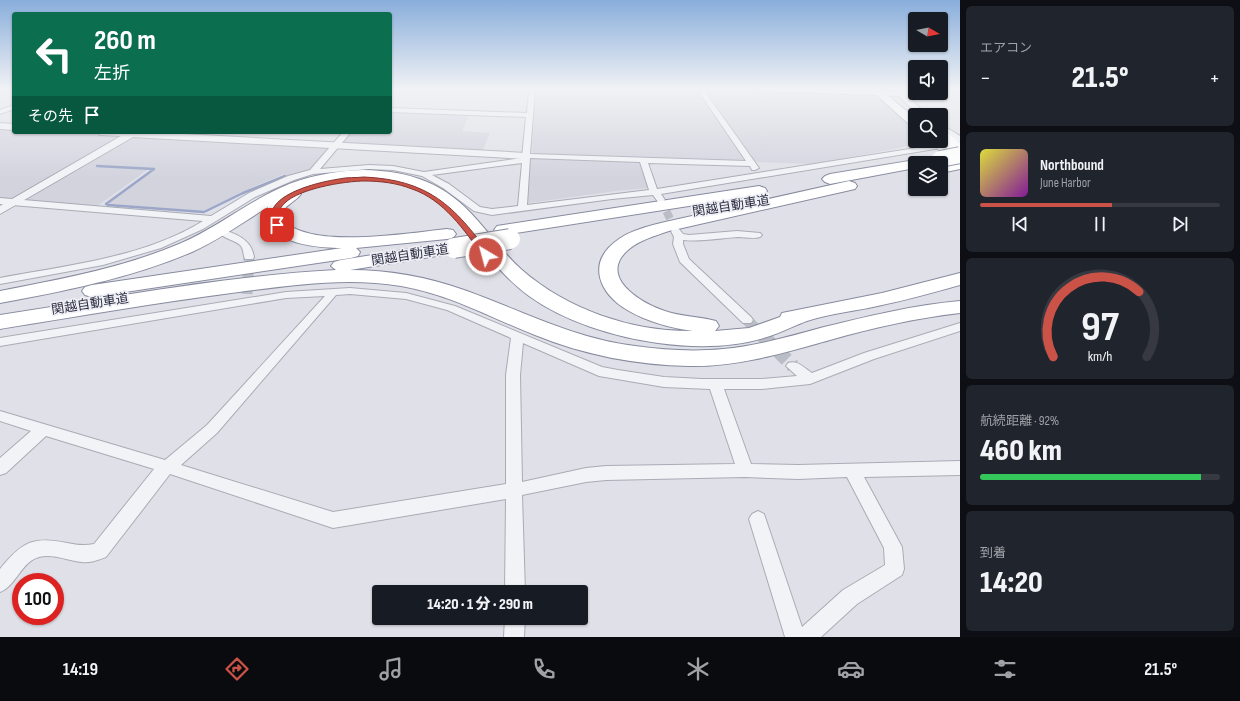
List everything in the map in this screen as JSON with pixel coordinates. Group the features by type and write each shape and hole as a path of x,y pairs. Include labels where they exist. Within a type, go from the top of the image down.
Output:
{"highway":[{"path":"945,153 960,149"},
{"path":"945,153 960,155"},
{"name":"関越自動車道","path":"0,305 504,232 669,202 908,165"},
{"path":"0,297 82,280 139,265 170,254 207,237 275,197 299,186 338,176 364,174 390,176 417,182 437,192 456,206 505,264 529,286 560,306 601,323 644,333 677,337 727,337 748,335 763,331 803,316"},
{"name":"関越自動車道","path":"504,232 684,213 908,175"},
{"path":"450,240 318,241 292,235 283,230 274,219 274,212 278,206 290,196 300,191 325,183 364,179 398,182 423,191 449,209 465,226 496,267 519,290 553,311 591,328 651,343 691,346 756,344 825,334"},
{"path":"849,186 711,216 651,231 631,240 616,251 610,259 608,269 609,279 614,288 624,298 637,307 654,315 673,321 694,325 728,326 803,316 883,299 960,279"},
{"name":"関越自動車道","path":"0,318 450,240"},
{"path":"0,322 264,283 331,276 356,276 400,280 437,288 546,331 574,341 602,348 631,353 692,358 721,357 769,350 825,334 906,315 960,298"},
{"path":"883,299 960,289"},
{"path":"906,315 960,307"}],"main road":[{"path":"945,153 960,152"}],"street":[{"path":"522,208 530,119"},
{"path":"721,119 760,176"},
{"path":"0,126 12,127"},
{"path":"948,132 960,140"},
{"path":"0,211 130,134"},
{"path":"149,134 526,158 752,164"},
{"path":"313,172 345,134"},
{"path":"0,281 103,262 157,246 200,227 252,195 272,185 313,172 369,167 393,168 424,174 446,186 477,209 492,212 612,196 656,192 760,176 945,153"},
{"path":"424,174 526,158"},
{"path":"643,161 652,188 669,202"},
{"path":"0,201 213,219"},
{"path":"200,227 210,230"},
{"path":"747,320 684,260 678,244 677,234 691,239 744,233 757,235"},
{"path":"226,234 239,239 246,244 249,251 249,257"},
{"path":"0,583 24,556 39,547 89,555 100,551 160,473 212,429 331,296 330,292"},
{"path":"0,342 247,298 330,292 368,292 406,296 452,308 593,368 618,375 664,382 761,384 810,379 869,356 960,327"},
{"path":"515,585 513,383 517,336"},
{"path":"793,366 810,379"},
{"path":"715,384 745,470"},
{"path":"0,416 168,467 333,520 515,490 586,475 606,473 745,470 798,472 960,468"},
{"path":"0,468 43,429"},
{"path":"806,637 850,597 895,569 893,547 852,471"},
{"path":"758,519 795,637"},
{"path":"514,637 515,625"}],"shaded area":[{"path":"392,119 468,119 462,131 490,133 482,152 340,143 348,134 392,134"},
{"path":"534,119 716,119 745,161 534,154 532,151"},
{"path":"725,119 902,119 908,124 908,146 815,164 756,162"},
{"path":"0,129 12,130 12,134 87,134 121,137 15,200 0,200"},
{"path":"133,137 327,147 330,149 311,170 289,176 284,174 203,211 108,204 156,169 150,168 96,207 24,200"},
{"path":"530,157 640,161 648,188 529,203 527,202"}],"waterway":[{"path":"97,166 154,169 106,204 108,205 204,212 243,193 285,176"}],"tunnel":[{"path":"661,200 676,231"},
{"path":"247,294 249,257"},
{"path":"747,320 793,366"}],"route":[{"path":"277,225 274,219 274,212 278,206 290,196 300,191 325,183 352,179 386,180 398,182 423,191 439,201 465,226 486,255"}]}
